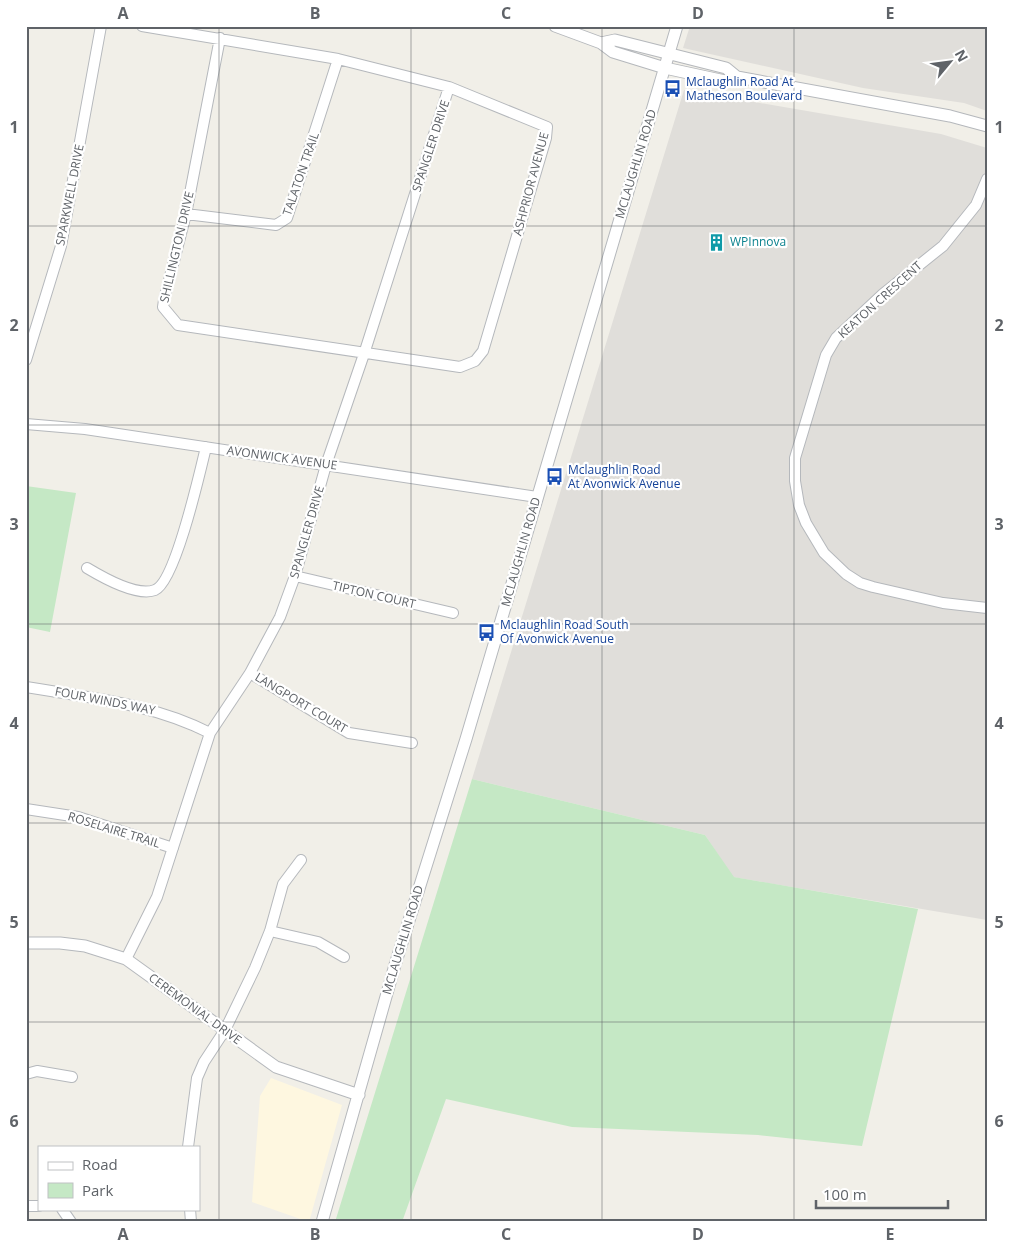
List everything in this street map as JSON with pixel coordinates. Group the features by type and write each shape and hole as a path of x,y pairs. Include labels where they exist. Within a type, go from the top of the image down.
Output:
{"street":[{"name":"SPARKWELL DRIVE","path":"26,360 61,246 101,26"},
{"name":"ASHPRIOR AVENUE","path":"142,26 338,59 450,87 531,122 544,124 547,127 546,138 483,351 475,361 460,367 364,354"},
{"path":"555,26 601,43 613,52 665,68 725,81 737,77 950,116 987,126"},
{"name":"MCLAUGHLIN ROAD","path":"322,1222 395,965 466,739 677,26"},
{"name":"SHILLINGTON DRIVE","path":"220,38 186,214 163,307 178,325 364,354"},
{"path":"601,43 615,40 726,68 737,77"},
{"name":"TALATON TRAIL","path":"186,214 276,225 288,218 338,59"},
{"name":"SPANGLER DRIVE","path":"126,959 157,897 210,734 250,673 280,617 295,576 326,465 364,354 450,87"},
{"name":"KEATON CRESCENT","path":"987,179 976,204 943,246 883,294 836,338 826,355 794,458 799,505 806,523 824,553 846,574 860,583 873,587 943,603 987,608"},
{"name":"AVONWICK AVENUE","path":"26,424 85,429 537,497"},
{"path":"87,568 115,585 150,591 157,590 164,581 177,552 206,447"},
{"name":"TIPTON COURT","path":"295,576 454,613"},
{"name":"LANGPORT COURT","path":"250,673 349,733 412,743"},
{"name":"FOUR WINDS WAY","path":"26,687 149,708 182,719 210,734"},
{"name":"ROSELAIRE TRAIL","path":"26,809 78,817 173,848"},
{"path":"188,1146 197,1078 204,1062 225,1030 255,968 270,931 283,884 301,860"},
{"path":"270,931 318,942 344,957"},
{"name":"CEREMONIAL DRIVE","path":"26,943 37,942 85,946 126,959 276,1067 359,1095"},
{"path":"26,1074 37,1071 72,1077"},
{"path":"63,1210 71,1222"}],"shaded area":[{"path":"690,26 987,26 987,111 964,103 863,88 683,48"},
{"path":"684,90 941,134 987,148 987,920 733,877 705,835 472,779"},
{"path":"271,1078 342,1105 309,1222 252,1202 260,1096"}],"green space":[{"path":"26,486 76,493 50,632 26,627"},
{"path":"472,779 705,835 734,877 918,909 862,1146 758,1135 572,1127 446,1099 402,1222 335,1222"}],"place":[{"name":"Mclaughlin Road At Matheson Boulevard","path":"672,89"},
{"name":"WPInnova","path":"716,242"},
{"name":"Mclaughlin Road At Avonwick Avenue","path":"554,477"},
{"name":"Mclaughlin Road South Of Avonwick Avenue","path":"486,632"}]}
